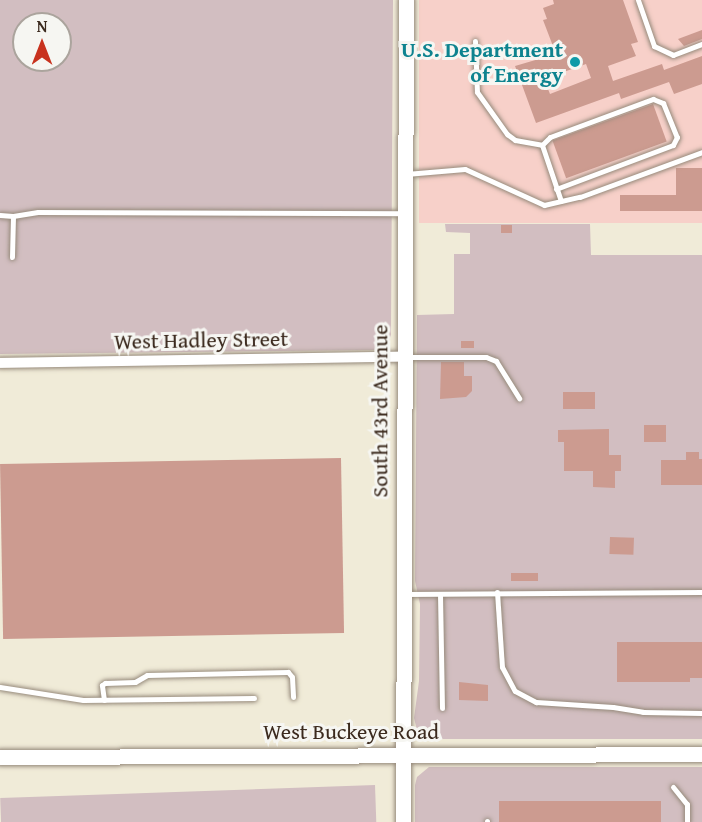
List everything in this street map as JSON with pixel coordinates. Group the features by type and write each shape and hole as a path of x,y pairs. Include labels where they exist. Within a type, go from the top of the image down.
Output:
{"main road":[{"name":"South 43rd Avenue","path":"403,822 406,0"},
{"name":"West Buckeye Road","path":"0,757 702,754"}],"street":[{"name":"West Hadley Street","path":"0,363 403,357"}],"lane":[{"path":"638,0 654,46 673,55 702,44"},
{"path":"475,41 477,92 507,134 516,140 542,145"},
{"path":"542,145 549,137 653,99 663,103 677,137 673,145 556,189"},
{"path":"542,145 561,201"},
{"path":"404,174 465,169 544,205 580,197 702,152"},
{"path":"0,216 38,212 404,213"},
{"path":"12,257 13,216"},
{"path":"403,357 486,357 496,361 519,398"},
{"path":"497,592 502,667 515,691 536,702 613,706 643,712 702,713"},
{"path":"403,594 702,592"},
{"path":"440,594 442,708"},
{"path":"104,700 102,685 105,683 135,682 147,675 288,672 292,677 293,697"},
{"path":"0,687 83,700 254,698"},
{"path":"673,787 687,804 687,822"}],"shaded area":[{"path":"0,0 393,0 391,335 388,344 378,350 0,354"},
{"path":"419,0 702,0 702,223 419,223"},
{"path":"445,224 590,224 591,255 702,255 702,739 431,739 417,730 414,718 419,681 420,604 415,581 417,315 454,314 454,254 470,254 470,233 446,232"},
{"path":"429,767 702,767 702,822 415,822 417,777"},
{"path":"375,785 376,822 1,822 0,798"}],"building":[{"name":"U.S. Department of Energy","path":"553,0 623,0 638,42 631,44 636,56 608,66 613,81 662,64 664,70 702,56 702,84 674,94 669,82 621,99 619,93 536,123 515,66 556,54 543,20 547,19 543,8 554,4","holes":["586,64 591,78 550,94 544,79"]},
{"path":"702,30 702,39 684,46 678,39"},
{"path":"653,104 667,142 566,178 552,141"},
{"path":"676,168 702,168 702,211 620,211 620,195 676,195"},
{"path":"501,225 512,225 512,233 501,233"},
{"path":"461,341 474,341 474,348 461,348"},
{"path":"441,362 464,362 464,376 472,376 472,391 466,397 440,399"},
{"path":"563,392 595,392 595,409 563,409"},
{"path":"644,425 666,425 666,442 644,442"},
{"path":"609,429 609,455 621,455 621,471 615,471 615,488 593,487 593,471 564,471 564,442 558,442 558,430"},
{"path":"686,452 699,452 699,459 702,459 702,485 661,485 661,460 686,460"},
{"path":"341,458 344,633 3,639 0,464"},
{"path":"610,537 634,538 633,555 609,554"},
{"path":"511,573 538,573 538,581 511,581"},
{"path":"617,642 702,642 702,678 690,678 690,682 617,682"},
{"path":"459,682 488,685 488,701 459,700"},
{"path":"499,801 661,801 661,822 499,822"}],"place":[{"name":"U.S. Department of Energy","path":"575,62"}]}
